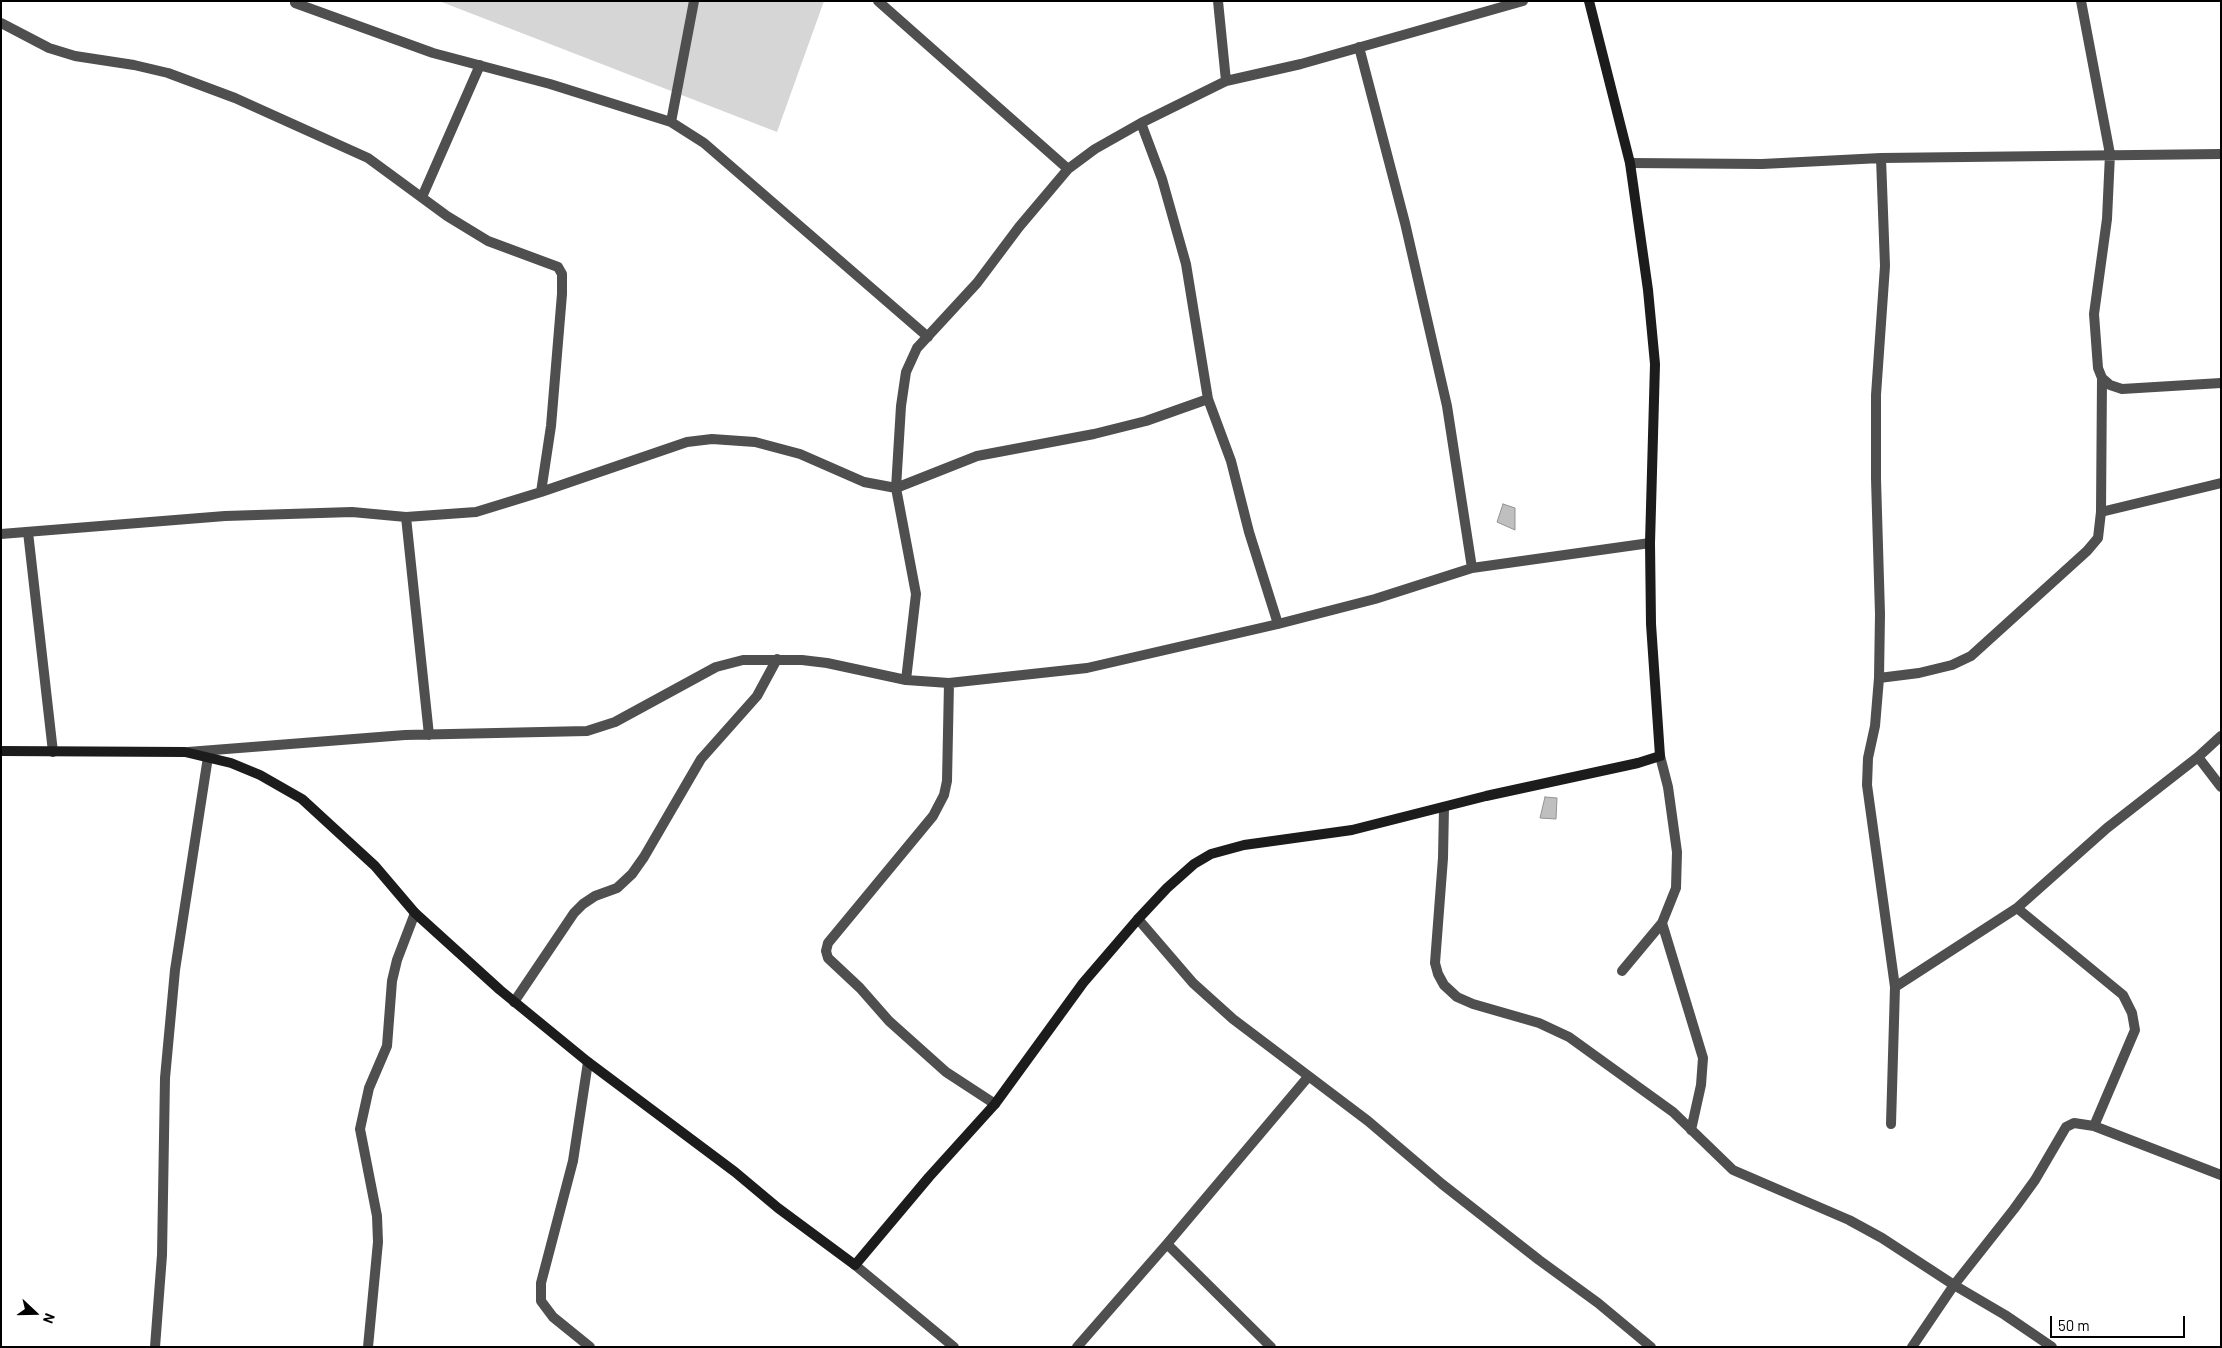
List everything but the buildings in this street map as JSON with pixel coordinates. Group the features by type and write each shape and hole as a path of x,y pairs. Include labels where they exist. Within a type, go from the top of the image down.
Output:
{"street":[{"path":"671,122 694,1"},
{"path":"878,1 1068,169"},
{"path":"1218,1 1226,81"},
{"path":"906,680 916,594 896,488 901,406 906,372 917,348 977,283 1019,227 1068,169 1095,149 1141,123 1226,81 1272,72 1523,1"},
{"path":"1588,1 1630,163 1648,290 1656,364 1650,543 1651,624 1660,756 1668,787 1677,852 1676,888 1662,923 1622,971"},
{"path":"1879,678 1919,673 1952,665 1971,656 2087,551 2098,538 2101,512 2102,378 2098,368 2094,314 2107,219 2110,154 2081,1"},
{"path":"295,3 433,53 550,84 671,122 704,143 928,337"},
{"path":"1,22 49,48 76,56 168,72 236,98 368,158 468,230 488,241 549,262 558,267 562,274 550,426 541,492"},
{"path":"1359,47 1405,223 1447,406 1472,568"},
{"path":"422,197 480,65"},
{"path":"1141,123 1162,179 1186,264 1208,399 1231,460 1250,532 1278,624"},
{"path":"1630,163 1762,164 1881,158 2221,154"},
{"path":"1881,158 1885,266 1876,395 1876,479 1880,614 1879,678 1875,726 1868,758 1867,785 1895,986 1891,1124"},
{"path":"2102,378 2110,385 2122,389 2221,383"},
{"path":"1,534 225,516 352,512 406,518 476,512 687,442 712,438 755,442 791,451 864,482 896,488 977,456 1094,434 1146,421 1208,399"},
{"path":"2101,512 2221,483"},
{"path":"406,518 429,735"},
{"path":"28,532 53,752"},
{"path":"1,751 185,752 429,735 587,731 615,722 716,667 743,660 777,659 827,663 906,680 949,683 1087,668 1278,624 1375,599 1472,568 1650,543"},
{"path":"514,1002 574,913 595,896 617,888 632,874 644,857 701,759 757,696 777,659"},
{"path":"949,683 947,781 944,795 933,816 828,943 826,951 828,958 860,988 889,1021 946,1072 995,1104"},
{"path":"1895,986 2017,908 2107,828 2198,757 2221,736"},
{"path":"185,752 230,763 260,775 302,799 375,866 415,913 514,1002 588,1062 855,1265 954,1347"},
{"path":"855,1265 995,1104 1082,983 1167,888 1194,864 1211,854 1244,844 1352,830 1638,763 1660,756"},
{"path":"155,1347 162,1255 165,1078 175,970 208,757"},
{"path":"2198,757 2221,786"},
{"path":"1444,807 1443,858 1435,963 1444,985 1457,997 1473,1004 1539,1023 1569,1037 1672,1112 1733,1170 1849,1220 1882,1238 1954,1285 2005,1315 2052,1347"},
{"path":"2017,908 2123,995 2132,1012 2135,1030 2094,1126"},
{"path":"368,1347 378,1242 377,1216 360,1130 369,1088 387,1046 392,981 397,960 415,913"},
{"path":"1138,919 1193,983 1234,1019 1368,1121 1442,1184 1539,1260 1598,1303 1651,1347"},
{"path":"1662,923 1703,1058 1702,1085 1691,1130"},
{"path":"588,1062 573,1161 541,1283 541,1301 552,1317 590,1347"},
{"path":"1077,1347 1168,1244 1308,1077"},
{"path":"1912,1347 1954,1285 2035,1180 2066,1127 2074,1123 2094,1126 2221,1176"},
{"path":"1168,1244 1271,1347"}],"shaded area":[{"path":"439,1 824,1 777,132"}]}
